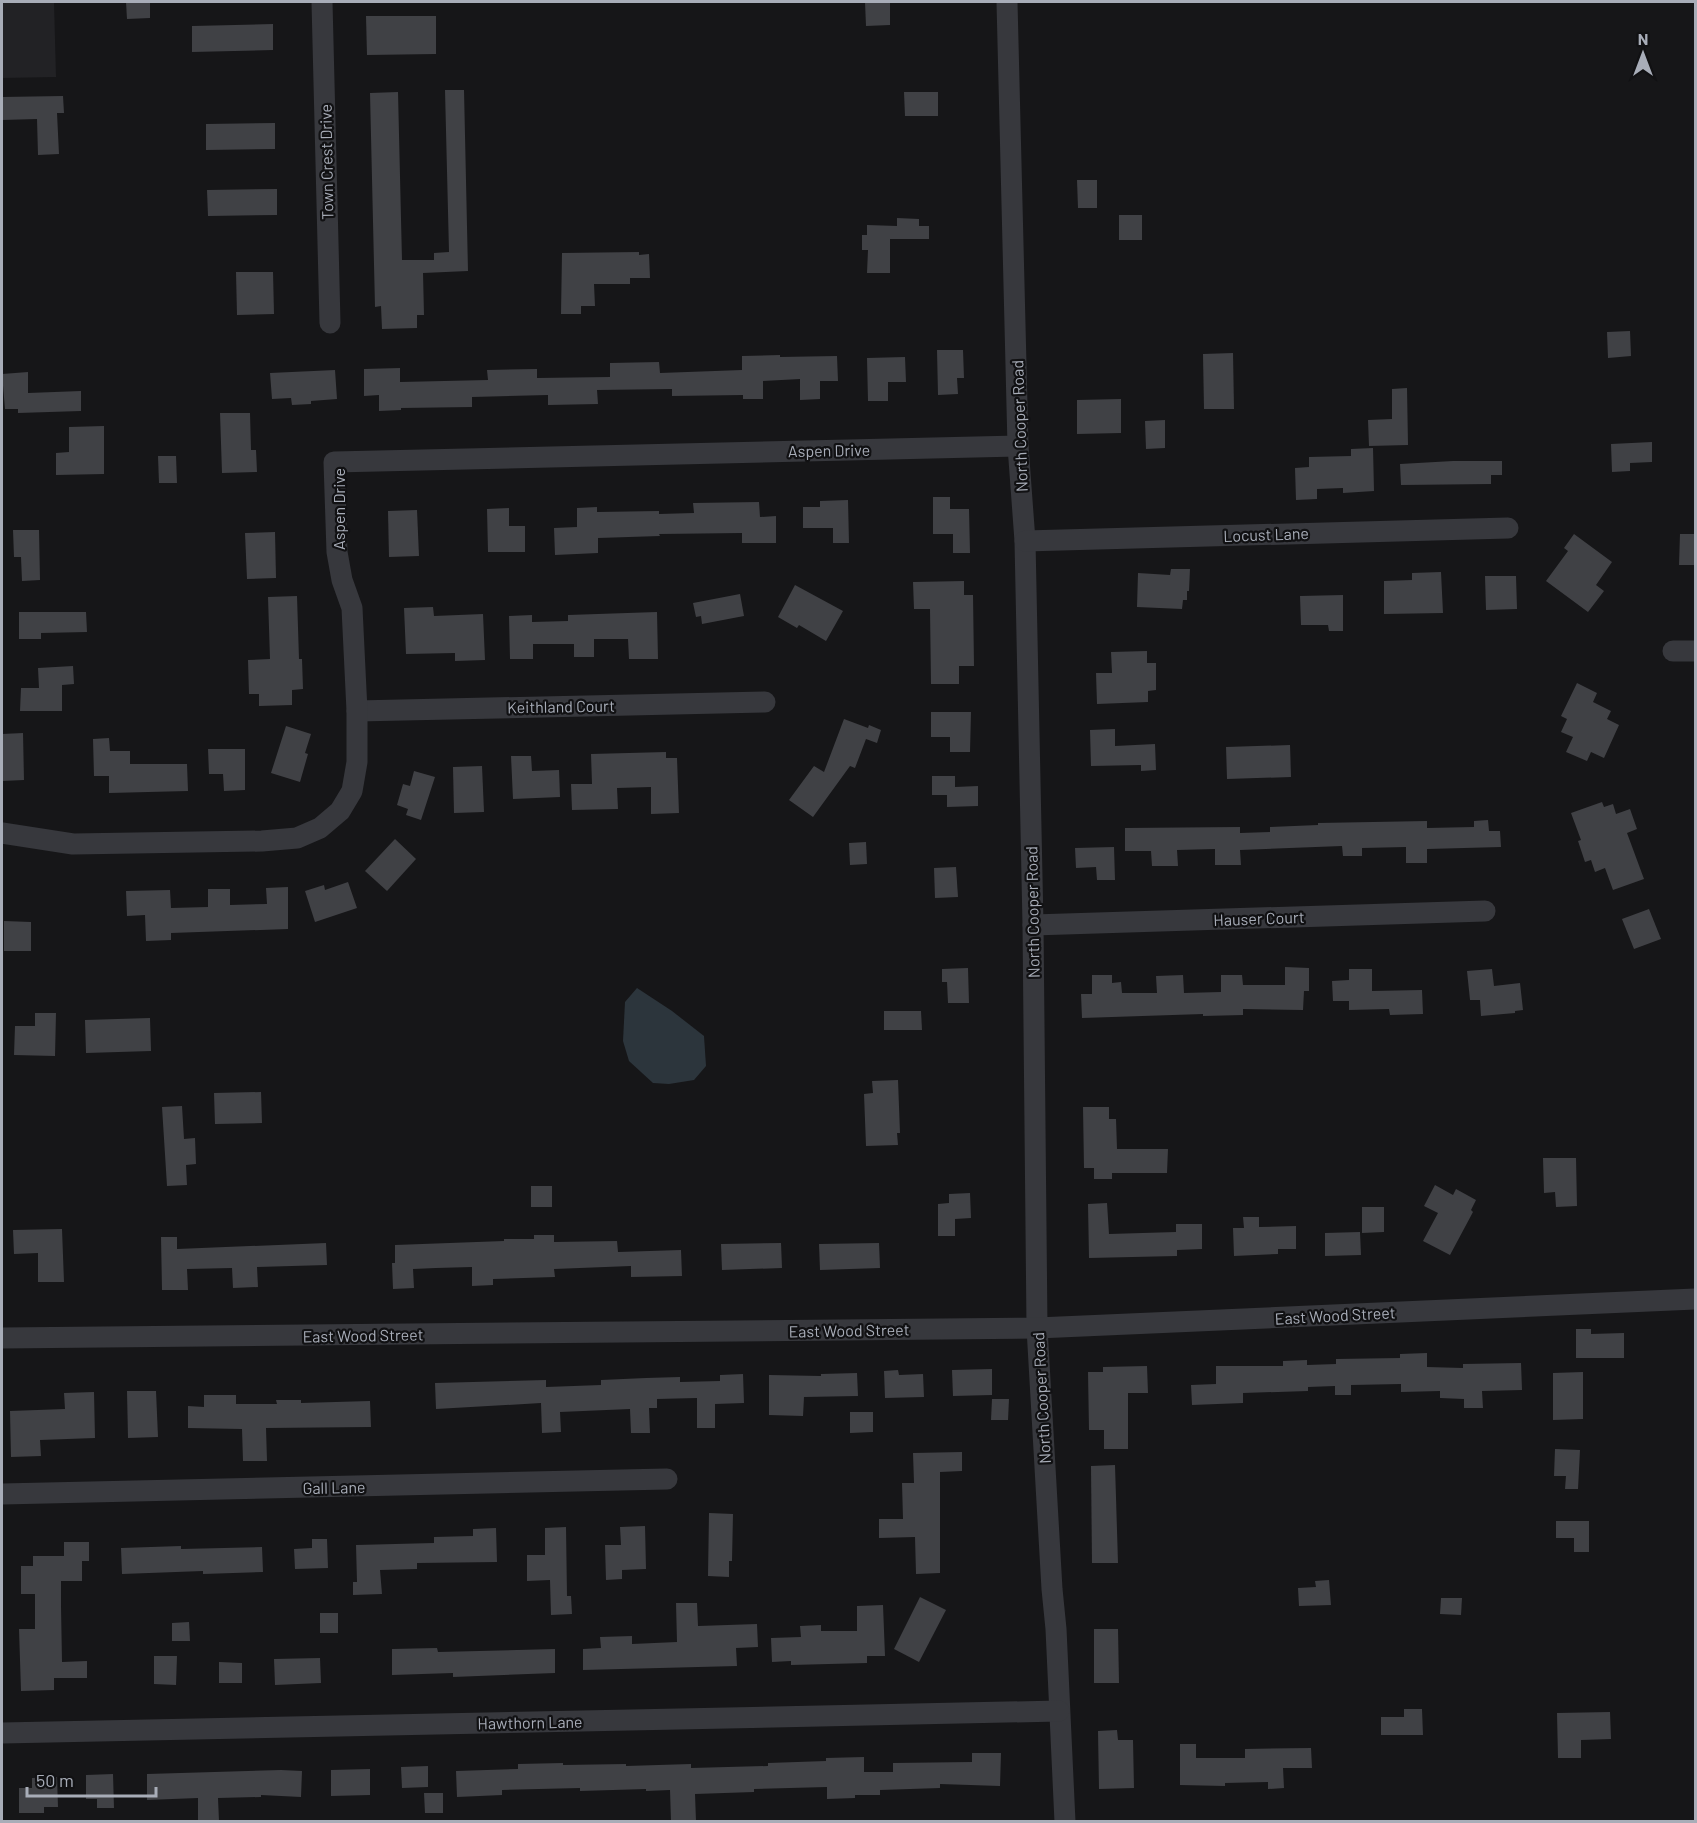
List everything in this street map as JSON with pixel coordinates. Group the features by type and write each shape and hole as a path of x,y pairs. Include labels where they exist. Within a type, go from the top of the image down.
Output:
{"street":[{"name":"Town Crest Drive","path":"322,2 330,323"},
{"name":"North Cooper Road","path":"1006,2 1018,446 1024,541 1033,925 1037,1328 1056,1629 1065,1821"},
{"name":"Aspen Drive","path":"2,833 73,844 262,841 297,837 320,828 340,812 352,791 357,762 357,711 352,608 342,580 337,552 334,462 1018,446"},
{"name":"Locust Lane","path":"1024,541 1508,528"},
{"path":"1673,651 1695,651"},
{"name":"Keithland Court","path":"357,711 765,702"},
{"name":"Hauser Court","path":"1033,925 1485,911"},
{"name":"East Wood Street","path":"2,1338 1037,1328 1695,1299"},
{"name":"Gall Lane","path":"2,1494 667,1479"},
{"name":"Hawthorn Lane","path":"2,1733 1059,1711"}],"shaded area":[{"path":"2,2 54,2 56,77 2,78"},
{"path":"637,988 704,1036 706,1066 694,1080 669,1084 653,1083 629,1061 623,1041 625,1002"}],"building":[{"path":"126,2 150,2 150,18 127,19"},
{"path":"865,2 890,2 890,25 866,26"},
{"path":"366,16 436,16 436,54 367,55"},
{"path":"273,24 273,50 192,52 192,26"},
{"path":"445,90 464,90 468,271 423,273 424,315 417,315 417,328 382,329 381,306 375,307 370,93 398,92 402,260 434,260 434,253 449,252"},
{"path":"904,92 938,92 938,116 905,116"},
{"path":"63,96 64,113 57,113 59,154 38,155 37,119 2,120 2,97"},
{"path":"275,123 275,149 206,150 206,124"},
{"path":"1077,180 1097,180 1097,208 1078,208"},
{"path":"277,189 277,215 208,216 207,190"},
{"path":"1119,215 1142,215 1142,240 1119,240"},
{"path":"897,218 919,219 919,226 929,226 929,239 890,239 890,273 867,273 868,250 862,250 862,235 867,235 867,225 897,226"},
{"path":"639,252 639,255 649,254 650,278 630,278 630,284 594,284 595,306 581,306 581,314 561,314 562,253"},
{"path":"236,272 273,272 274,314 237,315"},
{"path":"1630,331 1631,356 1608,358 1607,332"},
{"path":"937,350 963,350 964,378 957,378 958,394 938,395"},
{"path":"1233,353 1234,409 1204,409 1203,354"},
{"path":"780,355 780,357 837,356 838,381 820,381 820,399 800,400 800,379 763,381 763,399 743,399 743,395 672,396 672,389 597,390 598,404 548,405 548,395 472,397 472,407 401,408 401,410 379,411 379,395 364,396 364,369 400,368 400,382 488,380 487,370 537,369 537,378 610,377 610,363 659,362 660,373 742,370 742,356"},
{"path":"905,357 906,382 888,382 888,401 868,401 867,358"},
{"path":"335,370 337,399 292,405 291,398 272,399 270,373"},
{"path":"28,372 28,393 81,391 81,411 18,413 18,409 5,409 2,374"},
{"path":"1407,388 1408,445 1369,446 1368,420 1392,419 1392,389"},
{"path":"1121,399 1121,433 1077,434 1077,400"},
{"path":"220,413 250,413 251,450 256,450 257,472 222,473"},
{"path":"1165,420 1165,448 1146,449 1145,421"},
{"path":"104,426 104,474 56,475 56,453 69,452 69,427"},
{"path":"1652,442 1652,462 1630,463 1630,471 1612,472 1611,444"},
{"path":"1373,448 1374,491 1343,493 1343,488 1317,489 1317,499 1296,500 1295,468 1309,467 1309,457 1351,456 1351,449"},
{"path":"158,456 176,456 177,483 159,483"},
{"path":"1502,461 1502,475 1491,475 1491,484 1401,485 1400,464"},
{"path":"933,497 950,497 950,509 969,509 970,553 953,553 953,534 933,534"},
{"path":"848,500 849,543 833,543 833,528 803,528 803,507 820,507 820,501"},
{"path":"759,502 760,517 776,516 776,543 742,543 742,533 659,534 660,536 598,538 598,553 555,555 554,528 577,527 577,508 597,507 597,512 694,513 693,503"},
{"path":"509,508 509,526 525,526 525,552 488,552 487,509"},
{"path":"417,510 419,556 389,557 388,511"},
{"path":"13,530 39,530 40,580 22,581 21,557 14,557"},
{"path":"275,532 276,578 247,579 245,533"},
{"path":"1574,534 1612,562 1596,585 1604,591 1588,612 1546,581 1568,551 1564,548"},
{"path":"1680,534 1695,534 1695,565 1679,565"},
{"path":"1171,569 1190,569 1189,591 1187,591 1187,600 1183,600 1182,609 1137,607 1138,573 1170,575"},
{"path":"1441,572 1443,613 1384,614 1384,581 1412,580 1412,573"},
{"path":"1485,576 1516,576 1517,609 1486,610"},
{"path":"964,581 964,595 973,595 974,666 959,666 959,684 931,684 930,609 914,609 913,582"},
{"path":"795,585 843,611 826,641 799,625 797,628 778,617"},
{"path":"740,594 744,616 702,624 701,616 696,617 693,603"},
{"path":"1343,595 1343,631 1329,631 1328,625 1301,625 1300,596"},
{"path":"297,596 299,659 302,659 303,689 292,690 292,705 259,706 259,694 249,694 248,660 270,659 268,597"},
{"path":"433,607 434,616 483,614 485,660 455,661 455,653 406,654 404,608"},
{"path":"19,612 86,612 87,632 41,633 41,639 19,639"},
{"path":"657,612 658,659 629,659 628,639 594,639 594,657 574,657 574,644 533,644 533,659 510,659 509,616 532,615 532,622 568,621 568,615"},
{"path":"1147,651 1147,663 1156,663 1156,690 1148,691 1148,702 1097,704 1096,673 1112,673 1111,652"},
{"path":"73,666 74,684 62,685 62,711 20,711 21,688 39,688 38,668"},
{"path":"1577,683 1597,693 1593,702 1611,711 1607,719 1619,725 1604,758 1591,752 1587,761 1566,752 1573,737 1561,732 1567,719 1561,716"},
{"path":"931,712 971,712 970,752 950,752 950,737 931,737"},
{"path":"844,719 881,730 877,743 866,739 855,768 850,766 813,817 789,800 814,766 824,772"},
{"path":"286,726 311,734 300,782 271,773"},
{"path":"1115,729 1115,746 1155,744 1156,770 1141,771 1141,765 1091,766 1090,730"},
{"path":"23,733 24,780 2,781 2,734"},
{"path":"109,738 110,751 130,751 130,764 187,764 188,791 109,793 109,776 94,776 93,739"},
{"path":"1290,745 1291,777 1227,779 1226,747"},
{"path":"208,749 245,749 245,790 224,791 223,774 209,774"},
{"path":"666,752 666,758 677,758 679,813 651,814 651,787 617,788 618,809 572,810 571,784 592,784 591,754"},
{"path":"511,756 531,756 532,771 559,770 560,797 513,799"},
{"path":"482,766 484,812 454,813 453,767"},
{"path":"414,771 435,777 421,820 406,815 408,809 397,805 403,784 410,786"},
{"path":"932,776 955,776 955,787 978,786 978,806 947,807 947,795 932,795"},
{"path":"1602,802 1604,807 1613,804 1616,814 1630,809 1637,829 1627,833 1644,879 1613,890 1605,868 1595,872 1591,860 1585,862 1578,841 1581,840 1571,813"},
{"path":"1488,820 1489,831 1500,831 1501,847 1427,849 1427,863 1406,863 1406,847 1362,848 1362,856 1343,856 1342,846 1240,850 1241,865 1215,865 1215,849 1177,850 1178,866 1152,866 1151,851 1125,851 1125,828 1240,827 1240,833 1270,832 1270,827 1318,825 1318,823 1427,821 1427,828 1474,827 1474,821"},
{"path":"395,839 416,859 387,891 365,871"},
{"path":"866,842 867,864 850,865 849,843"},
{"path":"1114,847 1115,880 1097,880 1096,867 1076,868 1075,848"},
{"path":"956,867 958,897 935,898 934,868"},
{"path":"348,882 357,908 315,922 305,891 324,885 325,890"},
{"path":"288,887 288,929 171,933 171,940 146,941 145,915 127,916 126,891 170,890 171,908 208,907 208,889 230,889 230,905 267,904 266,888"},
{"path":"1649,909 1661,939 1634,949 1622,919"},
{"path":"4,921 31,922 31,951 4,951"},
{"path":"1285,967 1309,968 1309,991 1304,991 1303,1010 1243,1009 1243,1015 1082,1018 1081,994 1092,994 1092,975 1112,975 1112,983 1121,982 1122,993 1157,993 1156,976 1183,975 1184,993 1221,992 1221,975 1242,975 1243,985 1285,985"},
{"path":"968,968 969,1003 948,1003 947,982 942,982 942,969"},
{"path":"1349,969 1372,969 1372,991 1422,990 1423,1014 1390,1015 1389,1009 1349,1010 1349,1001 1333,1001 1332,981 1349,980"},
{"path":"1492,969 1494,986 1520,983 1523,1010 1515,1011 1515,1013 1481,1016 1480,1000 1470,1000 1467,971"},
{"path":"884,1011 921,1011 922,1030 884,1030"},
{"path":"35,1013 56,1013 55,1056 14,1055 15,1026 35,1026"},
{"path":"150,1018 151,1051 86,1053 85,1020"},
{"path":"898,1080 900,1133 897,1133 898,1145 866,1146 864,1094 873,1093 872,1081"},
{"path":"261,1092 262,1123 215,1124 214,1093"},
{"path":"182,1106 184,1139 195,1138 196,1164 186,1165 187,1185 167,1186 162,1107"},
{"path":"1083,1107 1109,1107 1109,1119 1116,1119 1117,1149 1168,1149 1167,1173 1112,1173 1112,1179 1094,1179 1094,1168 1084,1168"},
{"path":"1543,1158 1576,1158 1577,1206 1556,1207 1555,1192 1544,1193"},
{"path":"1435,1185 1453,1195 1456,1189 1476,1200 1471,1210 1473,1212 1450,1255 1423,1241 1438,1213 1424,1206"},
{"path":"531,1186 552,1186 552,1207 531,1207"},
{"path":"970,1193 971,1218 955,1219 955,1236 938,1236 938,1204 949,1203 949,1194"},
{"path":"1107,1203 1109,1234 1176,1232 1176,1224 1202,1224 1202,1249 1177,1250 1177,1256 1089,1258 1088,1204"},
{"path":"1362,1207 1384,1207 1384,1232 1362,1233"},
{"path":"1243,1217 1259,1217 1259,1227 1296,1226 1296,1249 1278,1249 1278,1254 1234,1256 1233,1228 1244,1228"},
{"path":"62,1229 64,1282 38,1282 38,1253 14,1254 13,1230"},
{"path":"1360,1232 1361,1255 1325,1256 1325,1233"},
{"path":"534,1235 554,1235 554,1242 617,1241 618,1252 681,1250 682,1276 631,1277 631,1266 554,1269 555,1277 493,1279 493,1285 472,1286 472,1267 413,1269 414,1288 393,1289 392,1263 395,1263 395,1245 534,1239"},
{"path":"161,1237 177,1237 177,1249 326,1243 327,1265 257,1267 258,1287 233,1288 232,1268 187,1269 188,1290 162,1290"},
{"path":"781,1243 782,1268 722,1270 721,1244"},
{"path":"879,1243 880,1268 820,1270 819,1244"},
{"path":"1576,1329 1591,1329 1591,1334 1624,1333 1624,1358 1576,1358"},
{"path":"1427,1353 1427,1367 1463,1368 1463,1364 1521,1363 1522,1390 1482,1391 1483,1408 1464,1408 1464,1399 1440,1398 1440,1391 1401,1392 1401,1384 1351,1385 1351,1395 1335,1395 1335,1386 1308,1387 1308,1391 1243,1393 1243,1403 1192,1405 1191,1385 1216,1384 1216,1366 1283,1366 1283,1361 1307,1360 1307,1365 1336,1364 1336,1359 1400,1358 1400,1354"},
{"path":"1147,1366 1148,1393 1128,1393 1128,1449 1104,1449 1104,1430 1089,1430 1088,1372 1103,1372 1103,1367"},
{"path":"992,1369 992,1395 953,1396 952,1370"},
{"path":"898,1370 899,1375 923,1374 924,1397 885,1398 884,1371"},
{"path":"1583,1372 1583,1419 1553,1420 1553,1373"},
{"path":"857,1373 858,1396 804,1397 803,1416 769,1415 769,1375 821,1376 821,1374"},
{"path":"743,1374 744,1403 715,1404 715,1428 697,1428 697,1398 657,1399 657,1408 649,1408 650,1433 631,1433 630,1409 560,1412 561,1432 542,1433 541,1403 436,1409 435,1383 546,1380 546,1387 601,1385 601,1380 646,1378 680,1377 680,1382 720,1381 720,1375"},
{"path":"127,1391 156,1391 158,1437 128,1438"},
{"path":"94,1392 95,1438 40,1440 41,1456 11,1457 10,1411 65,1409 64,1393"},
{"path":"204,1395 236,1395 236,1404 277,1404 276,1400 301,1400 301,1403 370,1401 371,1427 266,1428 267,1461 243,1461 242,1429 188,1428 188,1406 204,1407"},
{"path":"992,1399 1009,1399 1008,1420 991,1420"},
{"path":"850,1412 873,1412 873,1432 850,1433"},
{"path":"1555,1449 1580,1450 1578,1489 1565,1489 1566,1476 1554,1476"},
{"path":"962,1452 962,1471 940,1472 940,1573 916,1574 915,1537 879,1538 879,1519 903,1519 902,1483 914,1483 913,1453"},
{"path":"1115,1465 1118,1563 1092,1563 1091,1466"},
{"path":"709,1513 733,1514 732,1561 729,1561 729,1577 708,1576"},
{"path":"1556,1521 1589,1521 1589,1552 1574,1552 1574,1538 1556,1538"},
{"path":"645,1526 646,1569 622,1570 622,1579 606,1580 605,1545 621,1545 620,1527"},
{"path":"566,1527 567,1596 571,1596 572,1614 551,1615 550,1580 527,1581 527,1555 545,1555 545,1528"},
{"path":"496,1528 497,1562 417,1563 417,1569 380,1570 382,1594 353,1595 353,1582 357,1582 356,1545 434,1543 434,1537 473,1536 473,1529"},
{"path":"312,1539 327,1539 328,1568 295,1569 294,1549 312,1548"},
{"path":"64,1542 89,1542 89,1561 82,1561 82,1581 61,1581 62,1662 87,1661 87,1678 54,1678 54,1690 21,1691 19,1629 35,1629 35,1594 21,1594 21,1566 33,1566 33,1556 64,1556"},
{"path":"181,1546 181,1549 262,1547 263,1572 203,1574 203,1571 122,1574 121,1548"},
{"path":"1329,1580 1331,1605 1299,1606 1298,1588 1316,1587 1315,1581"},
{"path":"920,1597 946,1610 919,1662 894,1649"},
{"path":"1441,1598 1462,1598 1461,1615 1440,1614"},
{"path":"676,1603 697,1603 698,1626 757,1624 758,1647 736,1648 737,1666 583,1670 583,1649 601,1648 600,1637 632,1636 632,1644 677,1642"},
{"path":"883,1605 885,1656 867,1656 867,1663 791,1665 791,1661 772,1662 771,1638 801,1637 800,1626 821,1625 821,1631 857,1631 857,1606"},
{"path":"320,1613 338,1613 338,1633 320,1633"},
{"path":"189,1622 190,1641 172,1641 172,1623"},
{"path":"1094,1629 1118,1629 1119,1683 1094,1683"},
{"path":"437,1648 438,1652 555,1649 555,1673 453,1677 453,1673 392,1675 392,1649"},
{"path":"154,1656 177,1656 176,1685 154,1684"},
{"path":"320,1658 321,1683 275,1685 274,1659"},
{"path":"219,1662 242,1663 242,1683 219,1683"},
{"path":"1404,1709 1422,1709 1423,1735 1381,1735 1381,1717 1404,1717"},
{"path":"1610,1712 1611,1739 1581,1740 1581,1758 1558,1758 1557,1713"},
{"path":"1117,1730 1118,1740 1133,1740 1134,1788 1099,1789 1098,1731"},
{"path":"1180,1744 1196,1744 1196,1758 1245,1758 1245,1749 1311,1748 1312,1768 1283,1768 1284,1788 1268,1789 1268,1782 1225,1783 1225,1786 1180,1785"},
{"path":"972,1753 1001,1753 1000,1786 940,1784 940,1788 880,1790 880,1795 855,1795 855,1798 827,1799 827,1787 754,1789 754,1792 695,1794 696,1821 671,1821 670,1790 580,1791 580,1788 502,1790 502,1795 457,1797 456,1771 518,1769 518,1764 626,1764 626,1766 691,1764 691,1768 768,1766 768,1763 864,1757 864,1772 893,1772 893,1763 972,1762"},
{"path":"428,1766 428,1787 402,1788 401,1767"},
{"path":"370,1769 370,1795 331,1796 331,1770"},
{"path":"302,1771 301,1797 261,1795 261,1797 218,1798 219,1821 198,1821 198,1798 147,1800 147,1774"},
{"path":"113,1774 114,1808 97,1808 97,1799 86,1799 86,1775"},
{"path":"57,1777 58,1807 44,1807 44,1813 19,1813 19,1788 32,1788 32,1778"},
{"path":"424,1793 443,1793 443,1813 425,1813"}]}
